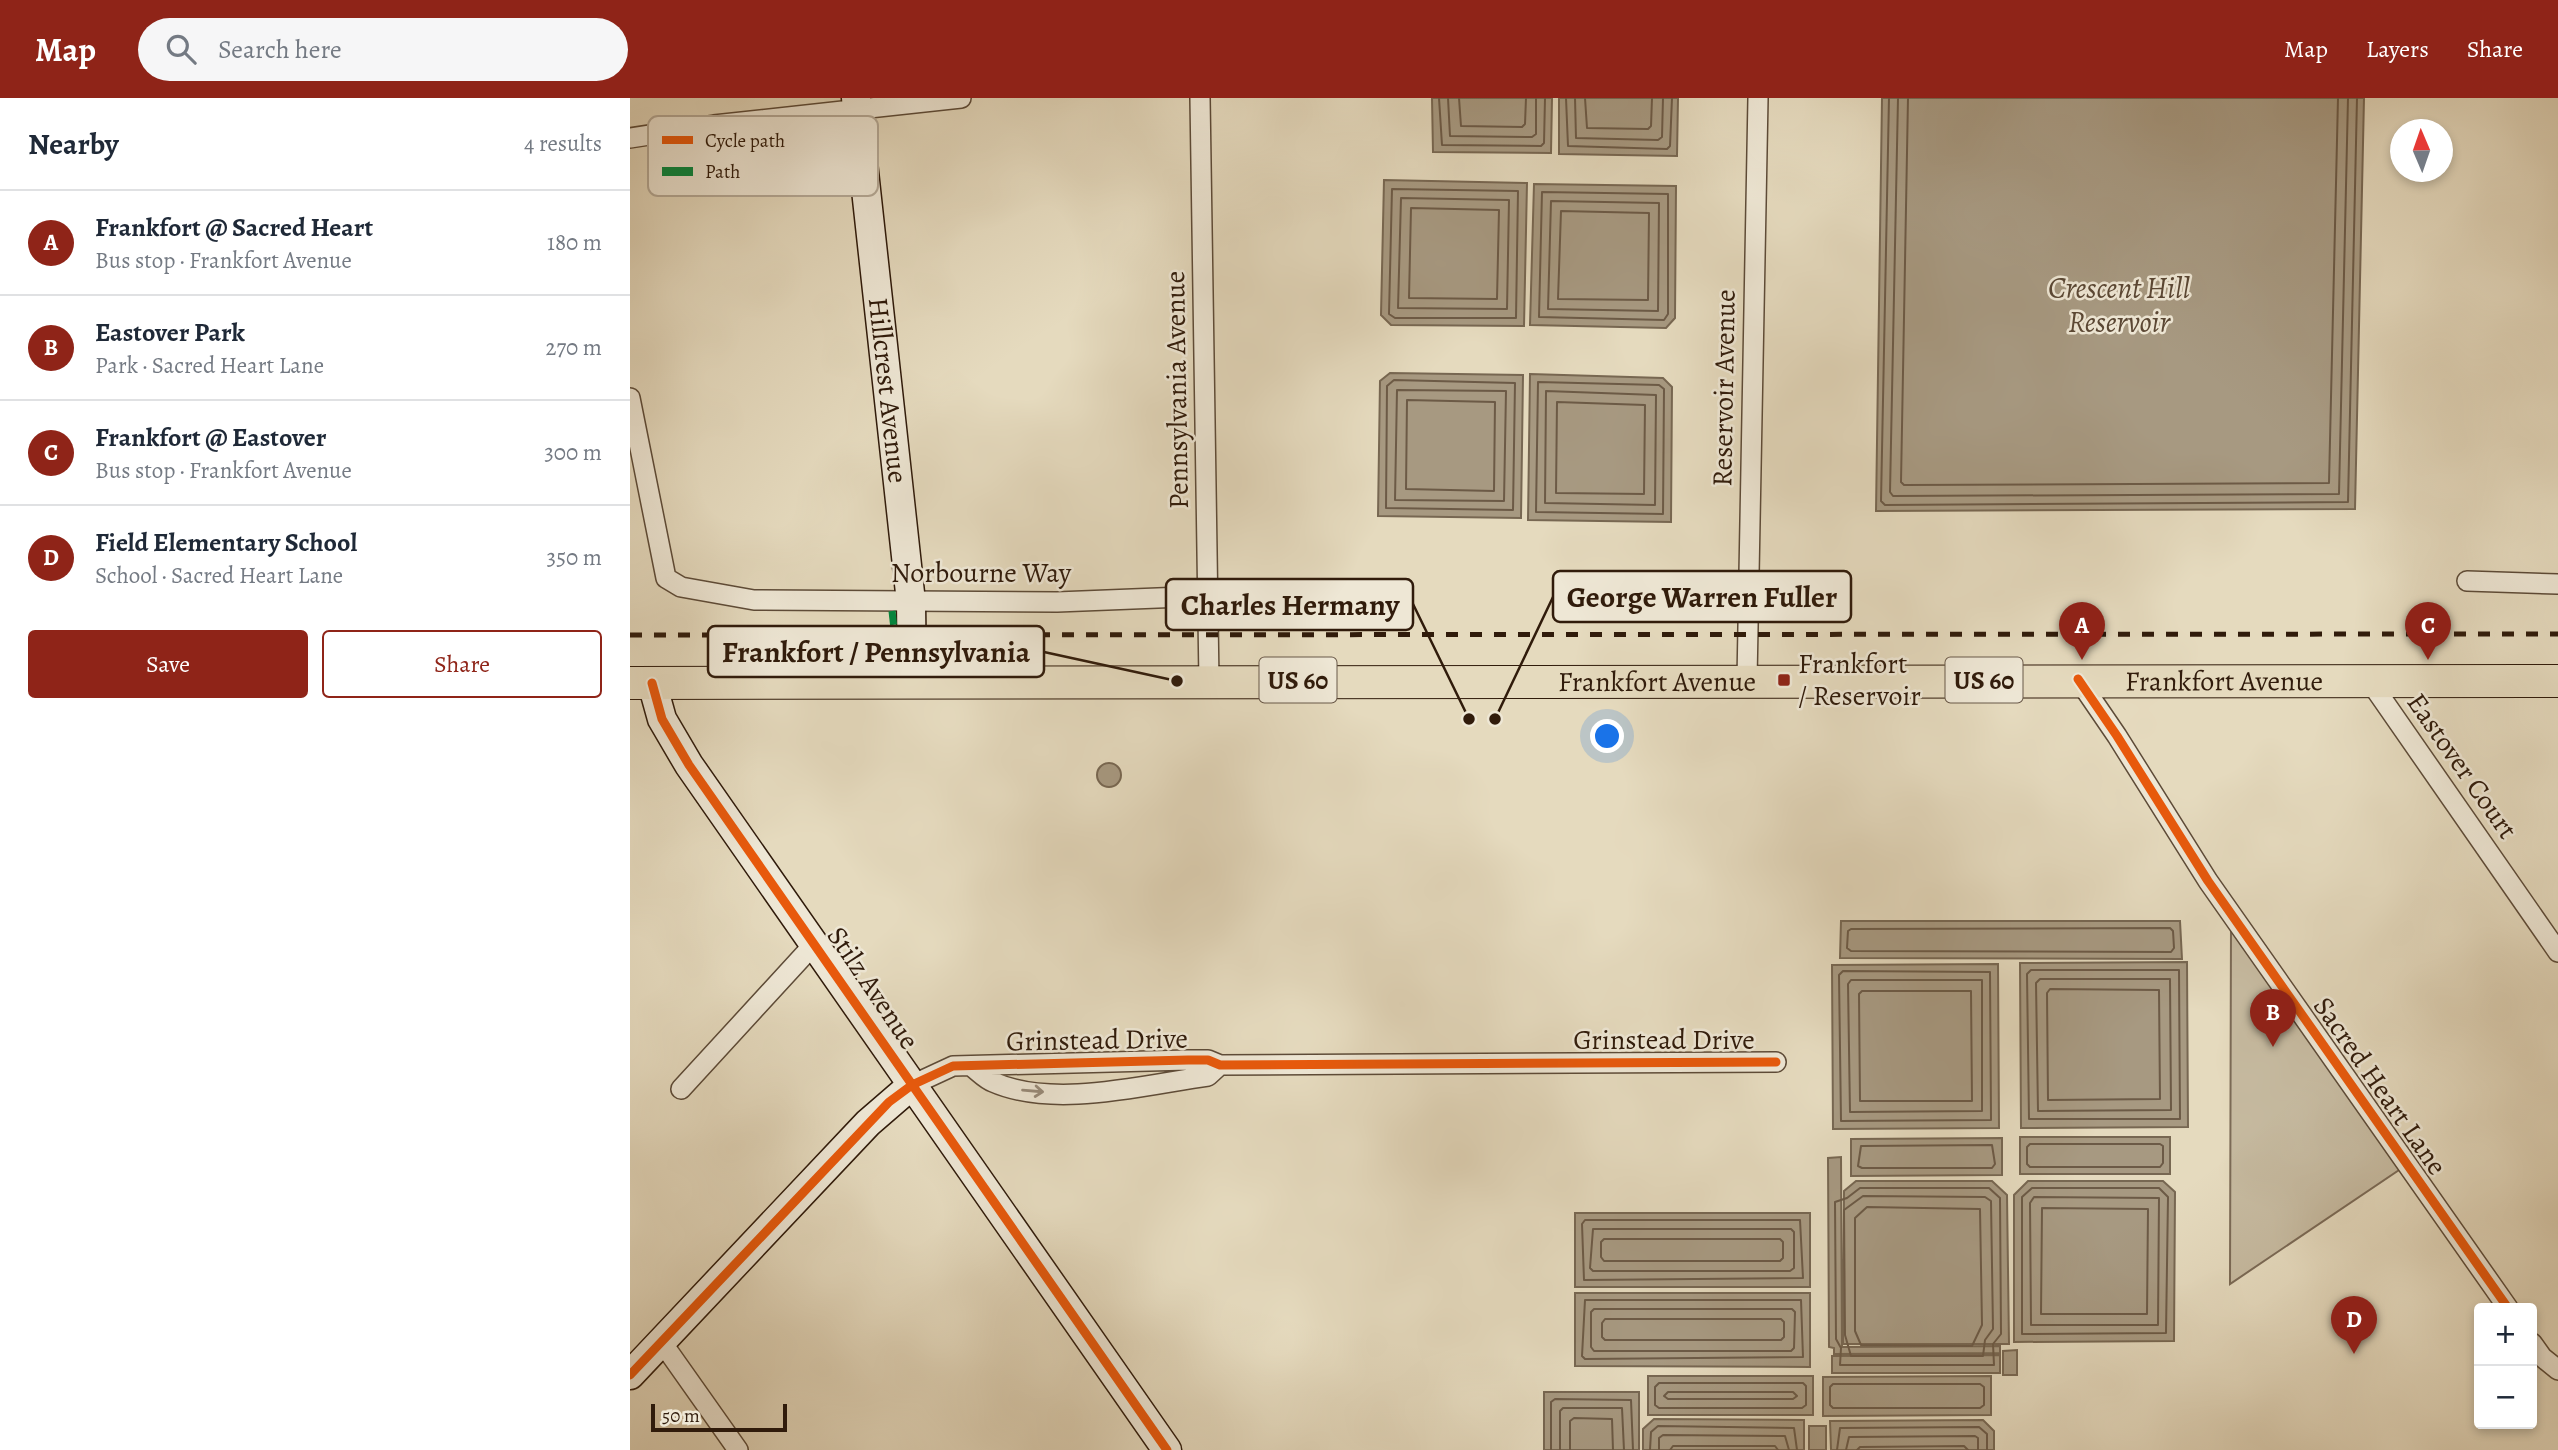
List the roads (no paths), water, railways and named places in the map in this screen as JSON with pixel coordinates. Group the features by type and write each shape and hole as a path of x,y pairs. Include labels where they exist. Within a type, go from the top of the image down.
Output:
{"main road":[{"name":"Frankfort Avenue","path":"641,683 2078,679 2558,681"}],"street":[{"path":"774,116 856,104 961,98"},
{"name":"Pennsylvania Avenue","path":"1200,98 1209,681"},
{"name":"Reservoir Avenue","path":"1747,680 1758,98"},
{"path":"630,138 648,135"},
{"name":"Hillcrest Avenue","path":"866,196 911,602 912,682"},
{"name":"Norbourne Way","path":"630,398 666,578 681,587 754,600 1057,602 1208,596"},
{"path":"2467,581 2558,584"},
{"name":"Sacred Heart Lane","path":"2078,679 2118,736 2208,881 2504,1303"},
{"name":"Eastover Court","path":"2369,680 2558,952"},
{"name":"Stilz Avenue","path":"641,683 672,738 1167,1450"},
{"path":"681,1089 815,943"},
{"name":"Grinstead Drive","path":"630,1375 868,1123 912,1085 953,1066 1208,1060 1220,1065 1776,1062"},
{"name":"Grinstead Drive","path":"971,1066 991,1082 1029,1092 1095,1092 1208,1076 1220,1065"},
{"path":"662,1341 738,1450"},
{"path":"2537,1350 2558,1370"}],"water":[{"path":"1432,98 1552,98 1551,153 1433,152"},
{"path":"1559,98 1678,98 1677,156 1559,154"},
{"name":"Crescent Hill Reservoir","path":"1882,98 2364,98 2355,509 1876,511"},
{"path":"1384,180 1527,183 1524,326 1391,325 1381,315"},
{"path":"1534,184 1676,186 1675,318 1666,328 1530,325"},
{"path":"1390,373 1523,375 1521,518 1378,516 1380,381"},
{"path":"1530,374 1663,378 1672,387 1671,522 1528,520"},
{"path":"1109,763 1117,767 1121,775 1117,783 1109,787 1101,783 1097,775 1101,767"},
{"path":"1841,921 2180,921 2182,959 1840,958"},
{"path":"2187,962 2188,1127 2021,1128 2020,963"},
{"path":"1998,964 1999,1128 1833,1129 1832,965"},
{"path":"2020,1137 2170,1137 2170,1174 2020,1174"},
{"path":"2002,1138 2002,1175 1851,1176 1851,1139"},
{"path":"1841,1157 1842,1347 2000,1346 2000,1353 1834,1354 1834,1348 1829,1347 1828,1158"},
{"path":"1856,1181 1992,1181 2007,1195 2009,1344 1843,1344 1844,1191"},
{"path":"2028,1181 2163,1181 2175,1192 2174,1341 2014,1342 2014,1195"},
{"path":"1575,1213 1810,1213 1810,1287 1575,1287"},
{"path":"1575,1293 1810,1293 1810,1367 1575,1366"},
{"path":"2017,1350 2017,1375 2003,1375 2003,1351"},
{"path":"2000,1355 2000,1373 1832,1373 1832,1356"},
{"path":"1648,1376 1813,1376 1813,1415 1648,1415"},
{"path":"1991,1376 1991,1415 1823,1416 1823,1377"},
{"path":"1544,1392 1639,1392 1639,1450 1544,1450"},
{"path":"1654,1419 1804,1420 1804,1450 1643,1450 1643,1429"},
{"path":"1983,1420 1994,1431 1994,1450 1831,1450 1830,1421"},
{"path":"1809,1426 1826,1426 1826,1450 1809,1450"}],"railway":[{"path":"630,635 2558,634"}],"place":[{"name":"Frankfort @ Sacred Heart","path":"2082,660"},
{"name":"Frankfort @ Eastover","path":"2428,660"},
{"name":"Frankfort / Reservoir","path":"1784,680"},
{"name":"Frankfort / Pennsylvania","path":"1177,681"},
{"name":"Charles Hermany","path":"1469,719"},
{"name":"George Warren Fuller","path":"1495,719"},
{"name":"Eastover Park","path":"2273,1047"},
{"name":"Field Elementary School","path":"2354,1354"}]}
